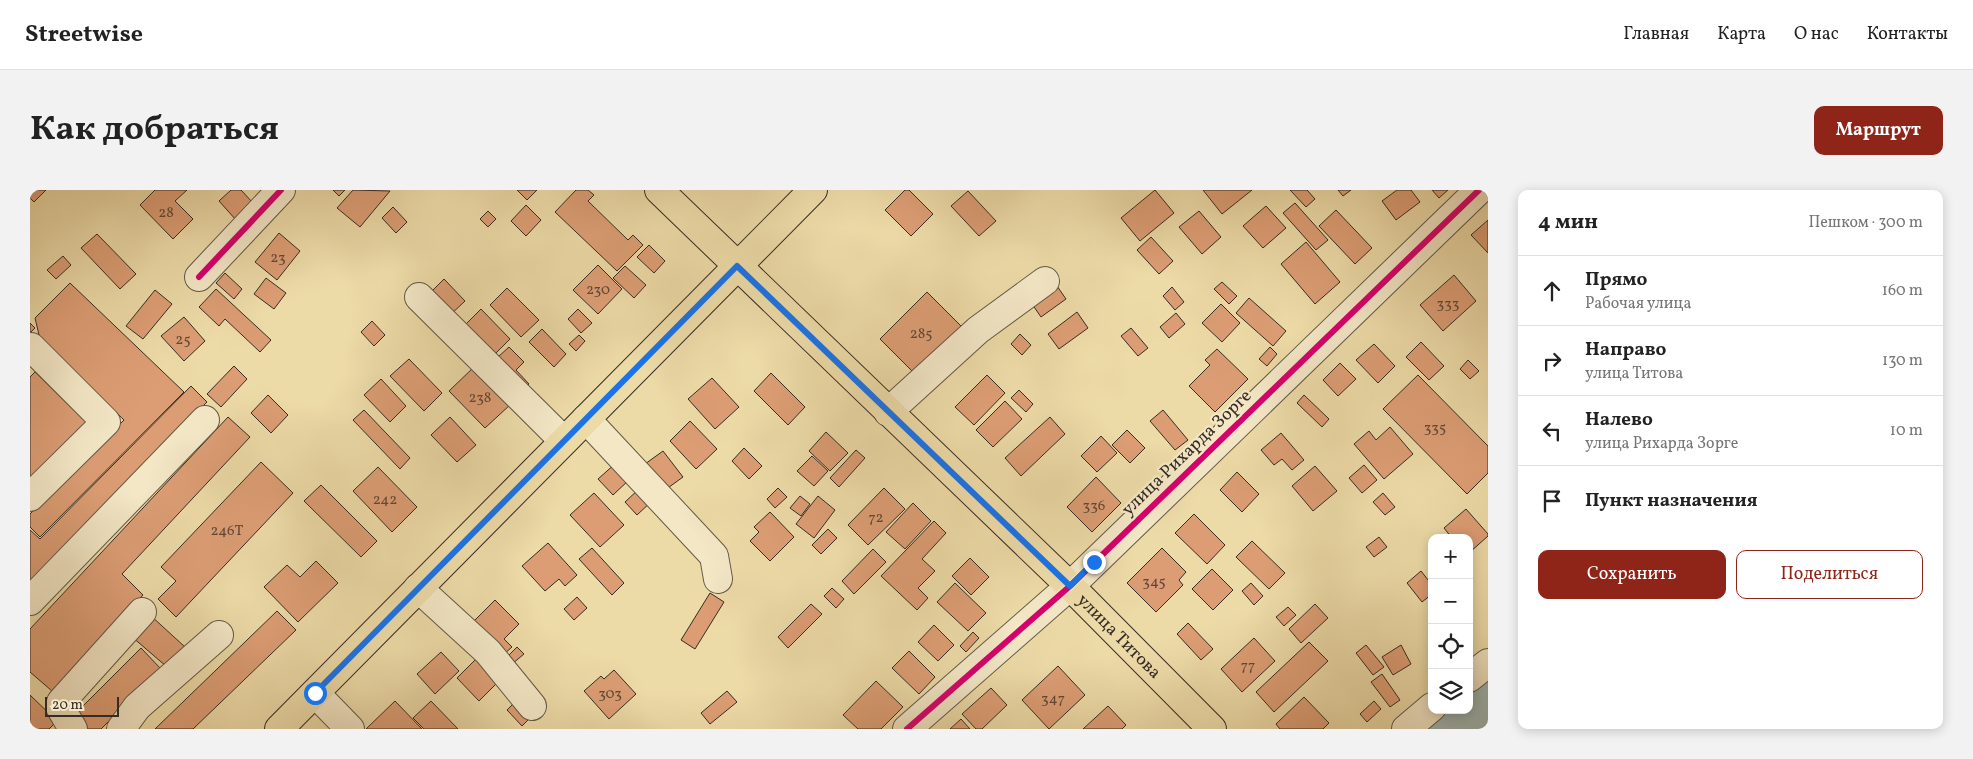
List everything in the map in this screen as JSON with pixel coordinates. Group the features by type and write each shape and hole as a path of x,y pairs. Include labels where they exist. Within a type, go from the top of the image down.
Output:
{"main road":[{"name":"улица Титова","path":"659,190 1070,586 1212,729"},
{"path":"279,729 814,190"}],"street":[{"path":"199,277 281,190"},
{"name":"улица Рихарда Зорге","path":"907,729 1070,586 1479,190"},
{"path":"888,412 978,330 1045,281"},
{"path":"420,297 564,441"},
{"path":"30,497 106,422 31,347"},
{"path":"586,419 714,556 718,579"},
{"path":"30,601 205,420"},
{"path":"418,588 488,652 532,706"},
{"path":"73,729 61,708 61,702 142,612"},
{"path":"121,729 137,707 219,635"},
{"path":"1473,675 1488,663"},
{"path":"315,693 350,729"},
{"path":"1406,729 1428,710"}],"building":[{"path":"30,190 46,190 34,202 30,198"},
{"path":"155,190 187,190 175,201 193,219 173,239 140,205"},
{"path":"231,190 241,190 253,203 236,220 219,201"},
{"path":"333,190 345,190 339,196"},
{"path":"353,190 390,191 360,227 337,208"},
{"path":"517,190 537,190 527,200"},
{"path":"576,190 588,190 594,195 588,201 628,240 633,235 643,245 617,271 555,212"},
{"path":"905,190 909,190 933,214 911,236 885,210"},
{"path":"1155,190 1174,213 1140,241 1121,218"},
{"path":"1203,190 1252,190 1222,214"},
{"path":"1290,190 1307,190 1315,199 1306,207"},
{"path":"1338,190 1351,190 1343,196"},
{"path":"1397,190 1411,190 1420,202 1396,220 1382,201"},
{"path":"1432,190 1448,190 1439,198"},
{"path":"968,191 996,221 979,236 951,206"},
{"path":"1295,203 1328,240 1316,250 1283,213"},
{"path":"526,205 541,220 526,236 511,221"},
{"path":"1266,206 1286,228 1263,248 1243,226"},
{"path":"393,207 407,222 396,233 382,218"},
{"path":"1336,210 1372,248 1355,264 1319,226"},
{"path":"488,211 496,219 488,227 480,219"},
{"path":"1199,211 1221,237 1202,254 1179,227"},
{"path":"1488,220 1488,253 1471,235"},
{"path":"279,233 300,251 277,280 255,262"},
{"path":"97,234 136,274 120,289 81,248"},
{"path":"1151,237 1173,261 1159,274 1137,250"},
{"path":"1306,242 1340,282 1315,304 1281,264"},
{"path":"649,245 665,261 654,273 637,257"},
{"path":"63,256 71,265 56,279 47,270"},
{"path":"598,265 622,289 598,314 573,290"},
{"path":"625,266 646,285 634,298 613,278"},
{"path":"225,273 242,289 234,299 216,283"},
{"path":"1454,275 1476,301 1443,331 1420,305"},
{"path":"266,278 286,293 274,309 254,294"},
{"path":"444,279 465,301 447,318 427,296"},
{"path":"1222,282 1237,296 1229,304 1214,289"},
{"path":"70,283 184,392 40,537 30,527 30,514 124,420 40,339 35,318"},
{"path":"1057,286 1066,299 1041,317 1032,304"},
{"path":"1172,287 1184,302 1175,310 1163,296"},
{"path":"507,288 539,320 521,337 490,305"},
{"path":"216,289 271,340 260,352 225,319 219,326 199,307"},
{"path":"155,290 172,304 143,339 126,326"},
{"path":"927,292 962,327 915,374 880,339"},
{"path":"1249,298 1286,331 1273,346 1236,313"},
{"path":"1221,304 1240,323 1222,342 1202,323"},
{"path":"481,309 510,339 492,357 463,327"},
{"path":"578,309 592,323 581,333 568,319"},
{"path":"1077,312 1088,328 1059,349 1048,334"},
{"path":"1176,313 1185,324 1169,338 1160,327"},
{"path":"184,317 205,341 184,361 161,336"},
{"path":"372,321 385,335 374,346 361,332"},
{"path":"30,323 35,328 30,333"},
{"path":"1131,328 1148,348 1138,356 1121,336"},
{"path":"542,329 566,354 554,367 529,342"},
{"path":"1020,334 1031,345 1022,355 1011,344"},
{"path":"579,335 585,341 576,351 569,344"},
{"path":"1421,342 1444,366 1429,380 1406,357"},
{"path":"1374,344 1395,366 1378,383 1356,360"},
{"path":"509,347 524,362 516,370 529,384 523,390 498,357"},
{"path":"1270,347 1277,354 1267,366 1259,359"},
{"path":"1217,349 1248,379 1215,412 1189,386 1210,365 1205,360"},
{"path":"409,359 442,393 424,411 390,376"},
{"path":"1468,360 1479,371 1470,379 1460,369"},
{"path":"1340,363 1356,379 1338,396 1323,380"},
{"path":"234,366 247,379 221,407 207,394"},
{"path":"475,366 511,404 485,428 449,391"},
{"path":"35,372 88,424 30,483 30,377"},
{"path":"771,373 805,407 788,425 754,391"},
{"path":"987,375 1005,393 974,425 955,407"},
{"path":"1418,375 1488,446 1488,473 1467,494 1383,409"},
{"path":"712,378 739,407 715,429 688,399"},
{"path":"381,379 406,406 390,422 364,395"},
{"path":"191,386 207,402 30,581 30,530 40,539"},
{"path":"1019,390 1033,404 1026,412 1011,398"},
{"path":"268,395 288,415 271,433 251,413"},
{"path":"1304,395 1329,419 1322,427 1297,403"},
{"path":"1005,401 1022,419 993,447 976,430"},
{"path":"364,410 410,458 400,469 353,420"},
{"path":"1163,410 1188,440 1175,450 1150,421"},
{"path":"228,417 250,437 122,574 143,595 52,691 30,672 30,629"},
{"path":"450,417 476,445 457,462 431,435"},
{"path":"1050,417 1065,434 1021,476 1005,458"},
{"path":"690,421 717,449 696,469 670,441"},
{"path":"1390,427 1413,454 1384,479 1354,444 1369,431 1376,440"},
{"path":"1127,430 1145,448 1130,463 1112,445"},
{"path":"826,432 848,453 830,471 809,451"},
{"path":"1281,433 1304,460 1292,470 1282,459 1274,465 1261,450"},
{"path":"1101,436 1117,453 1097,472 1081,456"},
{"path":"744,448 762,466 749,479 732,461"},
{"path":"856,450 865,458 839,487 830,478"},
{"path":"663,451 683,477 665,490 645,464"},
{"path":"812,456 828,471 814,486 797,471"},
{"path":"261,462 293,493 176,617 158,599 176,581 161,567"},
{"path":"616,463 630,479 613,495 598,479"},
{"path":"1364,465 1377,480 1362,493 1349,478"},
{"path":"1315,466 1337,491 1313,511 1292,486"},
{"path":"378,467 417,507 392,532 353,491"},
{"path":"1237,472 1259,494 1242,512 1220,490"},
{"path":"1096,477 1121,503 1092,532 1067,507"},
{"path":"321,485 377,541 361,557 304,501"},
{"path":"640,488 652,501 637,515 625,502"},
{"path":"778,488 787,497 775,508 767,499"},
{"path":"884,488 905,509 868,545 848,525"},
{"path":"594,493 624,525 600,547 570,515"},
{"path":"1383,493 1395,507 1385,515 1373,502"},
{"path":"800,496 810,504 801,516 790,508"},
{"path":"818,496 835,510 814,538 796,524"},
{"path":"913,503 931,521 905,549 886,532"},
{"path":"1466,509 1488,536 1473,549 1473,534 1449,534 1444,528"},
{"path":"770,512 794,537 770,561 750,541 759,532 754,527"},
{"path":"1194,514 1225,545 1207,564 1175,533"},
{"path":"934,521 946,533 922,559 935,571 918,588 928,598 917,610 881,576"},
{"path":"828,529 837,538 821,554 812,545"},
{"path":"1379,537 1387,547 1374,557 1366,547"},
{"path":"1252,541 1285,573 1269,589 1236,557"},
{"path":"548,543 577,575 565,586 559,579 545,591 522,566"},
{"path":"592,548 624,583 612,595 579,559"},
{"path":"1162,548 1186,572 1179,580 1183,585 1156,612 1127,583"},
{"path":"873,549 886,562 854,594 842,581"},
{"path":"970,558 989,577 971,595 952,576"},
{"path":"316,561 338,583 298,622 264,587 287,565 300,577"},
{"path":"1212,569 1233,590 1213,610 1192,589"},
{"path":"1421,571 1428,580 1428,597 1422,602 1407,583"},
{"path":"955,583 986,613 968,631 937,602"},
{"path":"1251,583 1263,596 1254,605 1242,591"},
{"path":"832,588 844,599 836,608 824,596"},
{"path":"710,593 724,602 695,649 681,640"},
{"path":"577,597 587,608 574,620 564,609"},
{"path":"495,600 519,624 504,639 512,647 503,655 472,623"},
{"path":"811,604 822,614 788,648 778,637"},
{"path":"1315,604 1328,618 1301,643 1289,629"},
{"path":"1288,607 1296,615 1284,626 1276,617"},
{"path":"277,611 296,630 193,729 155,729"},
{"path":"150,615 185,647 167,667 131,636"},
{"path":"1188,623 1213,649 1201,660 1177,634"},
{"path":"934,625 954,645 938,661 918,642"},
{"path":"973,632 979,638 966,652 960,646"},
{"path":"1254,638 1275,661 1242,692 1221,669"},
{"path":"1309,642 1328,661 1274,712 1256,692"},
{"path":"1366,645 1384,667 1373,675 1356,653"},
{"path":"1401,645 1411,664 1393,675 1382,657"},
{"path":"517,647 524,654 512,664 506,658"},
{"path":"141,648 161,669 101,729 87,729 74,715"},
{"path":"909,651 935,677 919,694 892,668"},
{"path":"441,652 459,671 435,694 417,674"},
{"path":"476,659 498,682 479,701 457,678"},
{"path":"1058,666 1085,695 1049,729 1022,700"},
{"path":"614,670 636,694 609,719 584,691 601,676 604,679"},
{"path":"1382,674 1400,700 1390,707 1371,682"},
{"path":"876,681 903,707 881,729 858,729 843,715"},
{"path":"991,688 1007,705 982,729 976,729 962,714"},
{"path":"727,691 737,702 710,724 701,713"},
{"path":"30,695 57,721 49,729 30,729"},
{"path":"1304,697 1329,723 1323,729 1280,729 1276,724"},
{"path":"517,700 532,716 522,726 507,710"},
{"path":"395,701 422,729 366,729"},
{"path":"431,701 458,729 424,729 413,718"},
{"path":"1374,701 1381,709 1367,722 1360,714"},
{"path":"1108,706 1126,725 1122,729 1083,729"},
{"path":"961,719 970,729 950,729"}],"waterway":[{"path":"1452,729 1488,703"}],"cycle path":[{"path":"199,277 281,190"},
{"path":"907,729 1070,586 1479,190"}],"route":[{"path":"315,693 737,266 1070,586 1094,562"}]}
